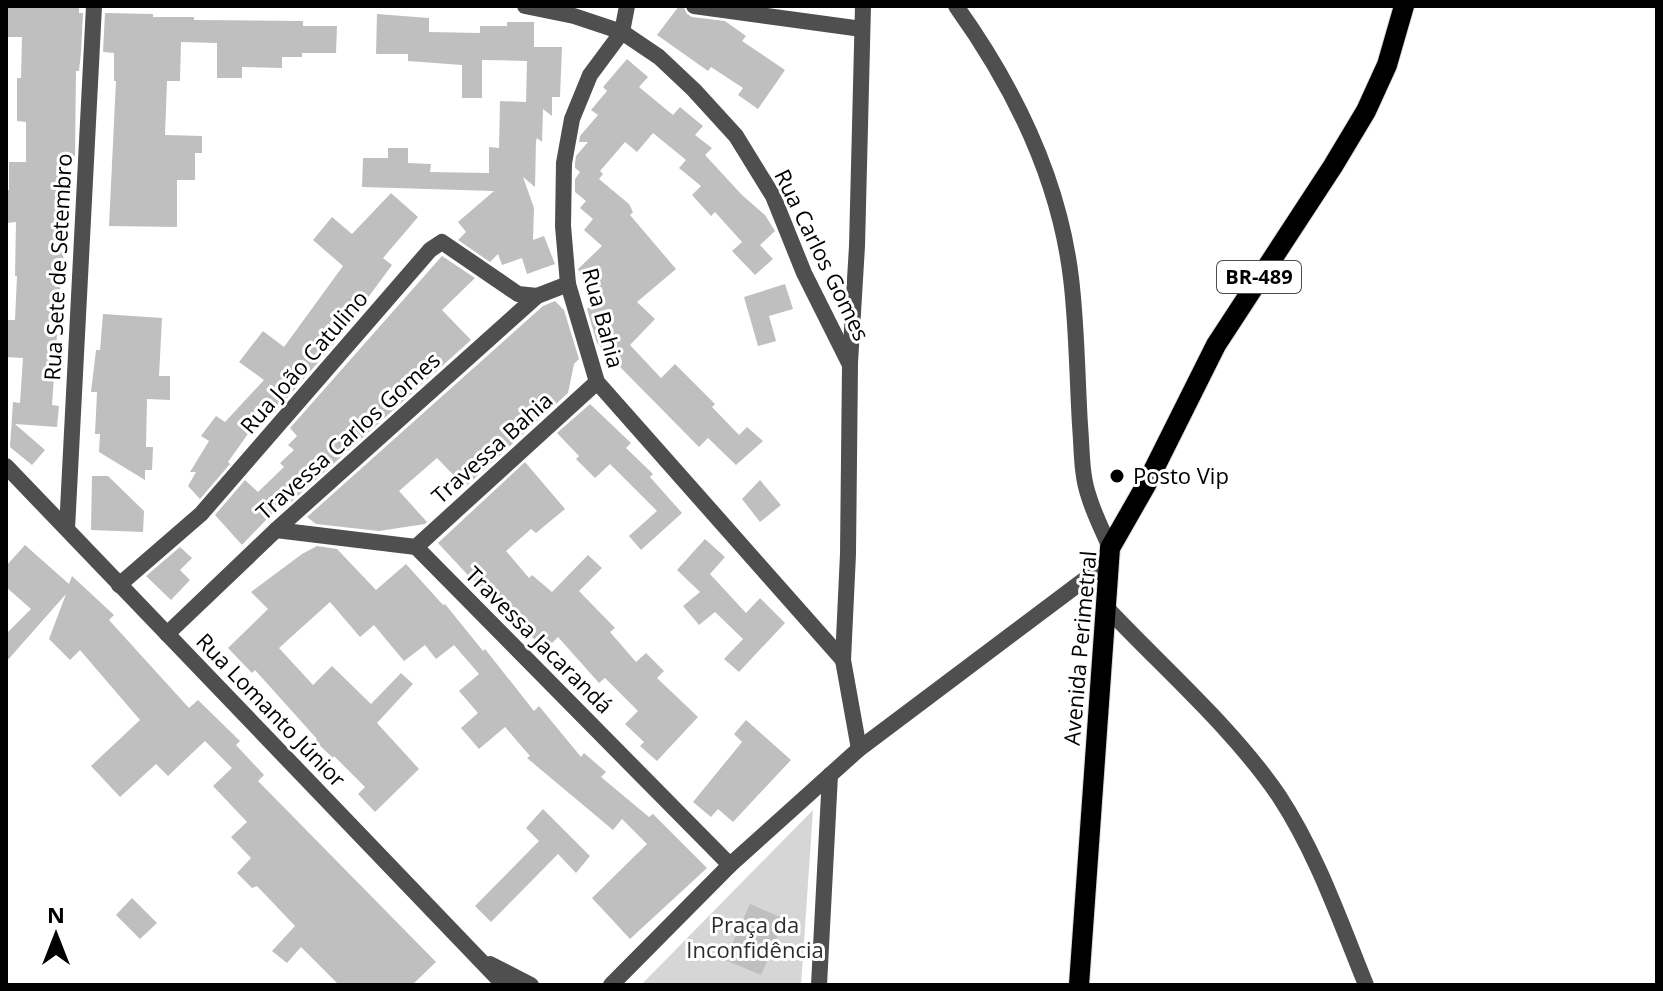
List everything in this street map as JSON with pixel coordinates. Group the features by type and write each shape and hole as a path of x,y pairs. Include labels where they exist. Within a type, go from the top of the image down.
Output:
{"main road":[{"name":"Avenida Perimetral","path":"1079,985 1109,555 1216,345 1366,111 1387,65 1404,6"}],"street":[{"name":"Rua Sete de Setembro","path":"67,529 94,6"},
{"name":"Rua Carlos Gomes","path":"525,6 574,16 622,32 659,57 736,136 773,196 804,273 850,365 848,554 843,660 859,749"},
{"name":"Rua Bahia","path":"627,6 622,32 590,75 572,119 564,163 563,226 568,284 597,382 843,660"},
{"path":"694,6 862,29"},
{"path":"850,365 857,246 863,6"},
{"path":"611,985 730,865 859,749 1109,555 1088,496 1082,461 1071,278 1061,217 1011,90 956,6"},
{"name":"Rua João Catulino","path":"119,585 201,514 430,250 442,242 518,294 537,296"},
{"name":"Travessa Carlos Gomes","path":"167,634 276,530 537,296 568,284"},
{"name":"Travessa Bahia","path":"416,547 597,382"},
{"name":"Rua Lomanto Júnior","path":"6,466 504,985"},
{"path":"276,530 416,547"},
{"name":"Travessa Jacarandá","path":"416,547 730,865"},
{"path":"1105,606 1220,724 1278,795 1307,844 1366,985"},
{"path":"819,985 830,775"},
{"path":"481,960 531,985"}],"green space":[{"name":"Praça da Inconfidência","path":"813,810 801,985 641,985"}],"building":[{"path":"6,6 79,6 79,13 83,13 79,71 76,71 75,156 65,156 68,218 64,218 63,277 52,405 59,406 57,427 15,424 45,450 32,465 10,447 13,402 20,403 23,358 6,357 6,320 15,320 17,276 16,222 6,223 6,190 9,190 9,162 26,162 26,122 17,121 17,78 21,78 22,37 6,37"},
{"path":"679,6 683,6 692,17 725,21 746,36 742,41 785,70 758,109 738,95 743,88 711,67 708,71 657,35"},
{"path":"105,13 194,17 194,20 303,21 303,26 337,26 336,53 302,53 302,57 282,57 282,68 242,67 242,78 217,78 217,43 181,42 180,81 167,81 165,135 202,136 202,153 195,153 195,180 177,180 177,227 109,226 116,81 114,53 103,52"},
{"path":"377,14 429,18 429,32 480,33 480,26 534,22 534,47 562,47 560,97 552,97 552,116 543,109 542,142 537,138 536,141 535,187 523,177 534,208 533,240 544,236 555,264 527,274 522,258 502,265 498,254 490,262 458,240 466,232 458,222 494,191 362,187 363,158 388,158 388,148 408,148 408,163 431,164 430,172 489,173 489,147 499,148 500,101 526,102 527,61 482,60 482,98 462,98 462,65 408,61 408,54 376,54"},
{"path":"627,59 648,77 639,87 673,115 680,107 703,126 695,135 712,148 705,155 765,215 775,231 760,245 773,259 755,275 732,251 742,242 715,212 711,216 692,195 701,186 679,168 686,160 653,133 637,152 625,142 600,171 603,174 599,179 629,204 633,212 630,215 676,269 637,302 655,319 630,345 661,378 675,364 715,404 712,407 739,435 747,427 763,441 736,465 708,438 699,447 597,343 587,309 597,301 578,269 602,246 584,230 593,219 580,208 586,201 575,192 575,179 580,172 575,168 576,156 588,142 579,142 580,136 598,115 591,110 607,91 603,87"},
{"path":"391,193 418,217 383,258 392,265 333,345 275,412 269,404 228,462 230,464 200,499 188,486 196,472 190,472 209,441 201,436 216,416 225,422 264,380 239,362 263,331 284,347 343,266 313,240 332,217 352,234"},
{"path":"442,256 475,278 442,310 471,340 290,503 285,500 242,545 215,515 245,480 258,492 284,467 280,463 294,450 288,445 297,436 290,428"},
{"path":"785,284 793,309 769,316 776,341 758,346 744,297"},
{"path":"555,301 564,310 579,359 574,364 568,393 465,487 437,458 399,491 427,522 425,524 379,531 316,524 307,517 543,306"},
{"path":"103,314 162,318 159,376 170,376 170,400 147,399 146,447 153,447 152,470 145,470 145,480 99,452 100,434 95,434 97,392 91,392 96,350 100,350"},
{"path":"590,404 631,443 626,448 653,474 650,477 682,513 641,550 629,536 657,511 610,464 595,478 557,433"},
{"path":"525,462 565,509 536,533 531,529 506,551 529,578 532,575 552,592 588,555 602,568 579,591 615,628 610,632 636,662 646,653 664,671 657,678 698,717 657,761 640,746 644,742 625,724 638,711 605,678 599,683 558,637 545,650 519,624 523,620 498,598 493,602 438,543"},
{"path":"92,476 108,476 144,511 143,532 91,530"},
{"path":"760,480 781,505 760,522 742,499"},
{"path":"705,539 725,557 710,574 746,613 760,598 785,623 739,672 724,659 743,639 715,612 699,625 683,606 700,592 677,570"},
{"path":"25,545 69,584 72,576 114,615 109,620 189,708 198,700 240,741 236,745 264,775 258,781 436,962 412,985 339,985 301,947 287,963 272,951 295,926 257,886 252,888 237,873 251,858 231,837 247,822 213,786 232,768 205,741 168,776 156,764 120,797 91,766 140,720 80,650 70,660 49,639 66,594 6,662 6,634 31,609 6,587 6,566"},
{"path":"317,546 337,549 376,590 406,564 445,604 483,651 485,649 534,711 539,706 581,757 584,753 606,772 601,777 649,817 653,814 707,868 630,939 592,898 647,844 622,819 613,830 527,758 530,756 505,727 479,749 461,728 478,713 459,691 479,674 454,645 436,659 425,645 404,661 374,625 360,637 330,602 279,648 313,685 332,666 371,704 401,673 413,684 377,723 419,769 375,812 358,794 365,787 315,741 317,739 255,670 252,673 228,648 268,609 251,592"},
{"path":"180,547 192,558 180,570 190,580 171,600 146,576"},
{"path":"746,720 791,760 733,822 718,809 711,817 693,802 742,742 734,734"},
{"path":"543,809 590,856 576,873 558,854 491,922 475,906 539,841 526,828"},
{"path":"132,898 157,923 140,939 116,915"},
{"path":"750,904 785,919 761,975 725,960"}],"place":[{"name":"Posto Vip","path":"1117,476"}]}
